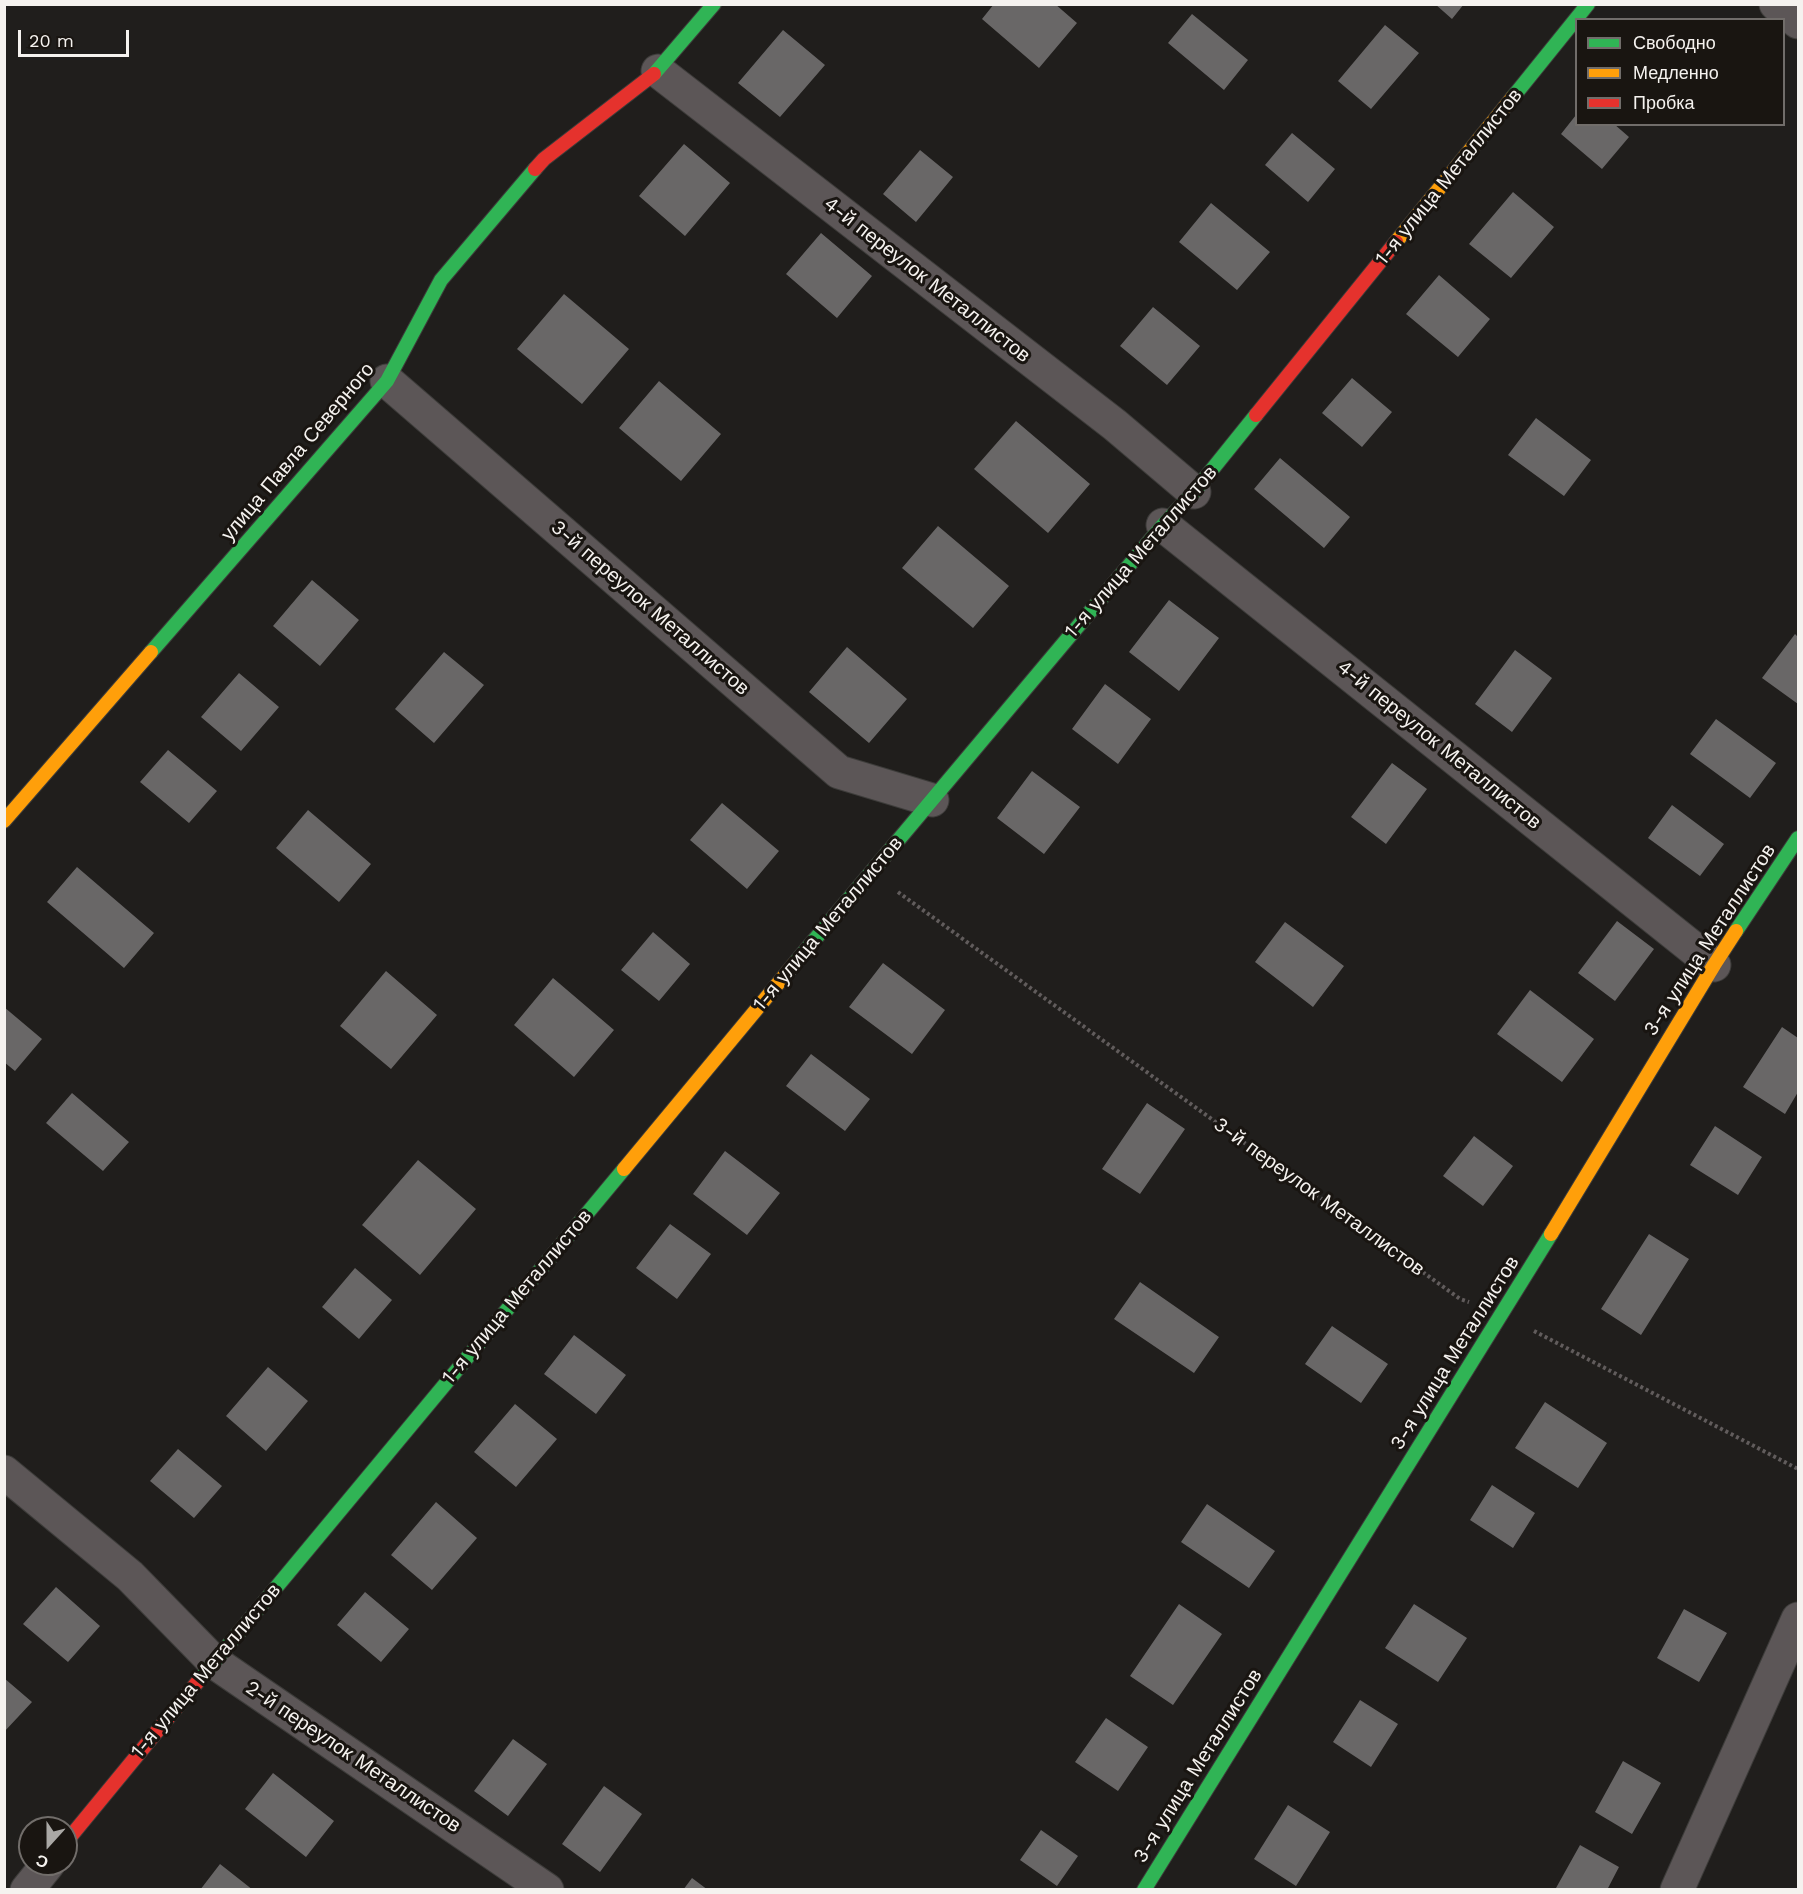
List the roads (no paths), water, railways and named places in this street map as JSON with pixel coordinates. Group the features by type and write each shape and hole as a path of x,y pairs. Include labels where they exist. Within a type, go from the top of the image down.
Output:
{"street":[{"name":"улица Павла Северного","path":"4,821 387,381 441,280 544,159 658,71 714,4"},
{"name":"1-я улица Металлистов","path":"1577,18 1588,4"},
{"path":"1776,4 1798,22"},
{"name":"1-я улица Металлистов","path":"78,1827 871,872 1162,525 1194,492 1575,20"},
{"name":"4-й переулок Металлистов","path":"658,71 1115,425 1194,492"},
{"name":"3-й переулок Металлистов","path":"387,381 839,772 932,800"},
{"name":"4-й переулок Металлистов","path":"1162,525 1714,964"},
{"name":"3-я улица Металлистов","path":"1144,1890 1502,1314 1714,964 1798,838"},
{"name":"2-й переулок Металлистов","path":"4,1472 130,1576 214,1662 547,1890"},
{"path":"1677,1890 1798,1619"},
{"path":"27,1890 38,1876"}]}
